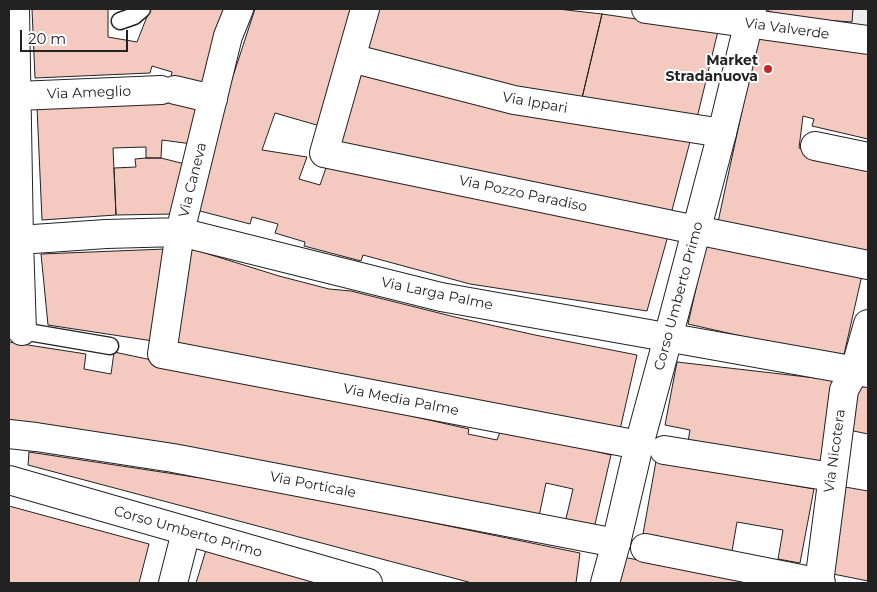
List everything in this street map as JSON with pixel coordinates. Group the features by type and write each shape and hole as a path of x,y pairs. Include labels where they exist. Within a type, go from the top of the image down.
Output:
{"street":[{"path":"15,9 17,96 13,151 19,240 22,331"},
{"name":"Via Caneva","path":"162,354 180,232 228,36 239,9"},
{"name":"Via Pozzo Paradiso","path":"365,9 324,153 868,265"},
{"name":"Via Valverde","path":"646,9 750,16 868,40"},
{"name":"Corso Umberto Primo","path":"604,583 616,543 652,448 668,338 750,16"},
{"name":"Via Ippari","path":"351,58 514,100 722,132"},
{"name":"Via Ameglio","path":"17,96 168,90 213,99"},
{"path":"815,146 868,157"},
{"name":"Via Larga Palme","path":"19,240 106,234 180,232 441,298 862,371"},
{"name":"Via Nicotera","path":"820,583 844,390 862,371 868,324"},
{"name":"Via Media Palme","path":"162,354 652,448 832,477"},
{"name":"Via Porticale","path":"9,434 173,458 616,543"},
{"name":"Corso Umberto Primo","path":"9,480 363,582"},
{"path":"173,583 186,532"},
{"path":"645,548 820,583"}],"lane":[{"path":"120,21 134,16 142,9"},
{"path":"22,331 110,346"}],"shaded area":[{"path":"853,9 868,9 868,40 849,37"}],"building":[{"path":"32,9 108,9 108,37 137,42 150,9 229,9 204,89 170,81 172,72 152,66 150,73 35,78"},
{"path":"255,9 355,9 320,126 275,113 262,150 307,157 299,179 320,185 328,162 669,232 647,311 470,284 363,255 361,261 304,246 305,242 275,233 278,224 252,217 250,224 196,210 218,122"},
{"path":"375,9 558,9 602,14 582,98 516,91 363,54"},
{"path":"768,9 853,9 852,22 794,18 768,11"},
{"path":"602,14 718,31 696,122 582,98"},
{"path":"759,39 868,49 868,139 812,126 814,119 803,116 799,148 868,165 868,253 718,222"},
{"path":"357,69 692,134 671,214 337,144"},
{"path":"170,101 199,107 192,144 162,140 161,158 146,158 146,147 113,148 116,215 42,220 37,107"},
{"path":"161,158 185,164 173,214 116,215 114,168 136,167 135,159"},
{"path":"707,240 862,275 843,359 688,324"},
{"path":"189,248 279,276 329,289 351,291 535,335 637,355 619,434 174,344"},
{"path":"166,249 153,341 48,325 41,254"},
{"path":"9,342 86,354 84,369 111,374 114,352 247,380 301,395 376,408 469,429 468,434 497,440 501,429 611,455 593,533 564,527 573,489 546,483 538,521 9,427"},
{"path":"677,362 833,380 822,465 687,447 690,430 665,425"},
{"path":"852,383 868,387 868,434 844,429"},
{"path":"29,452 254,486 580,553 576,583 472,583 28,465"},
{"path":"656,461 814,489 800,563 778,559 783,530 737,522 732,551 643,534"},
{"path":"845,487 868,491 868,581 828,573"},
{"path":"9,506 149,544 139,583 9,583"},
{"path":"206,550 319,583 196,583"},
{"path":"623,557 755,583 619,583"}],"place":[{"name":"Market Stradanuova","path":"768,69"}]}
